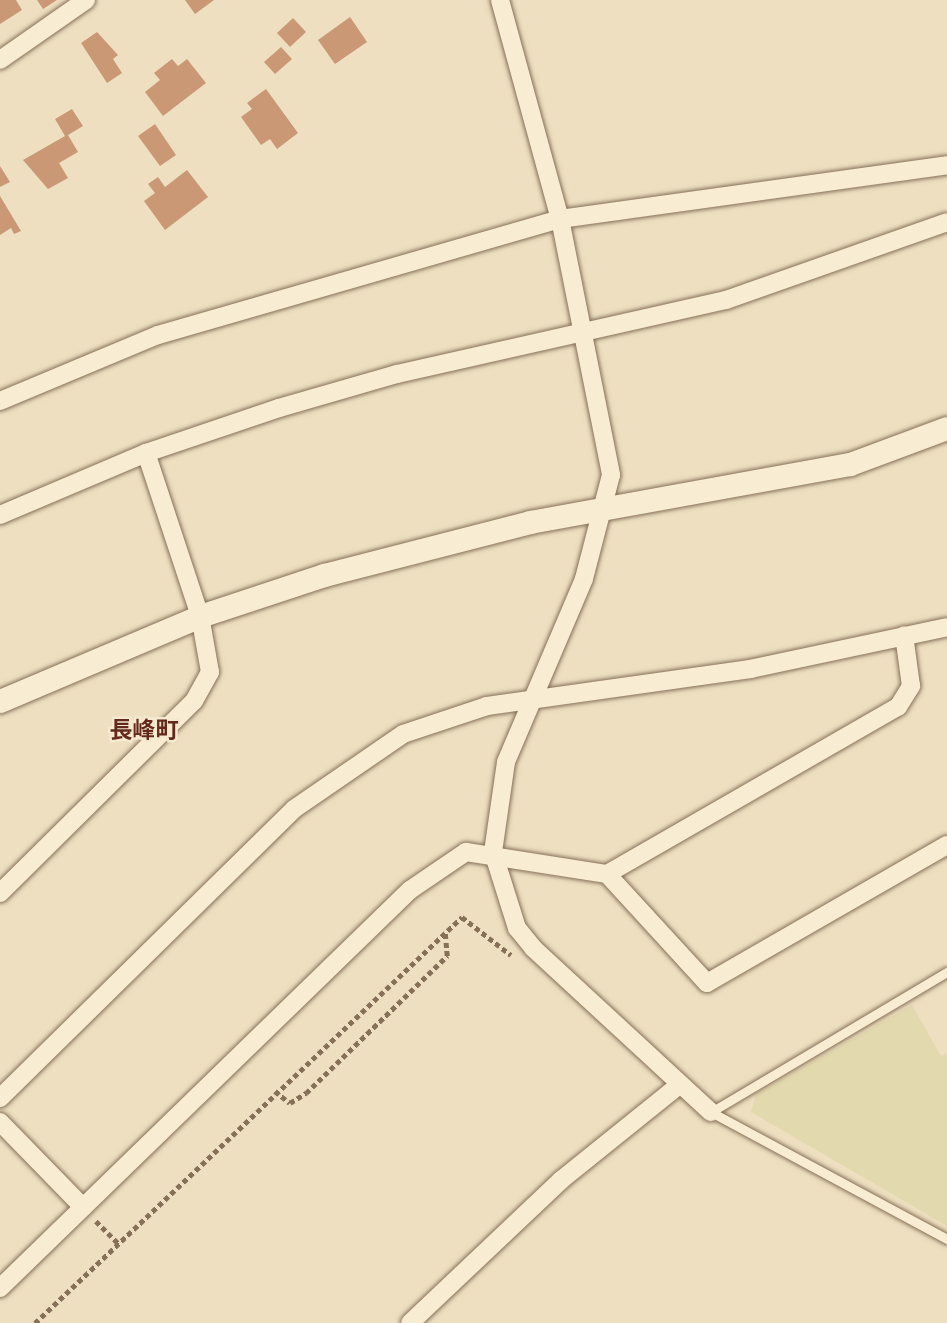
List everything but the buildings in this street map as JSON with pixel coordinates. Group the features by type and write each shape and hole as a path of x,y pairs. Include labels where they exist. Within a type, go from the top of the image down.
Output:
{"street":[{"path":"0,60 86,0"},
{"path":"499,0 560,219 585,333 611,475 606,506 584,579 532,700 498,790 493,852 517,928 533,948 679,1086 711,1112"},
{"path":"0,401 158,335 560,219 947,165"},
{"path":"0,514 146,453 397,374 726,300 947,222"},
{"path":"0,701 200,616 431,545 606,506 850,464 947,428"},
{"path":"0,893 202,690 210,672 200,616 146,453"},
{"path":"0,1098 330,779 403,733 449,715 532,700 750,669 947,627"},
{"path":"607,874 898,707 911,686 904,635"},
{"path":"0,1287 410,890 466,852 493,852 607,874 707,983 947,845"},
{"path":"410,1323 561,1180 679,1086"},
{"path":"0,1122 83,1208"}],"lane":[{"path":"711,1112 947,972"},
{"path":"711,1112 947,1239"}],"path":[{"path":"35,1323 275,1091 462,917 516,959 533,948"},
{"path":"275,1091 290,1103 306,1093 447,956 445,933"},
{"path":"83,1208 119,1244"}],"shaded area":[{"path":"912,1005 941,1056 947,1054 947,1226 751,1112 756,1094"}],"district":[{"name":"長峰町","path":"144,729"}]}
